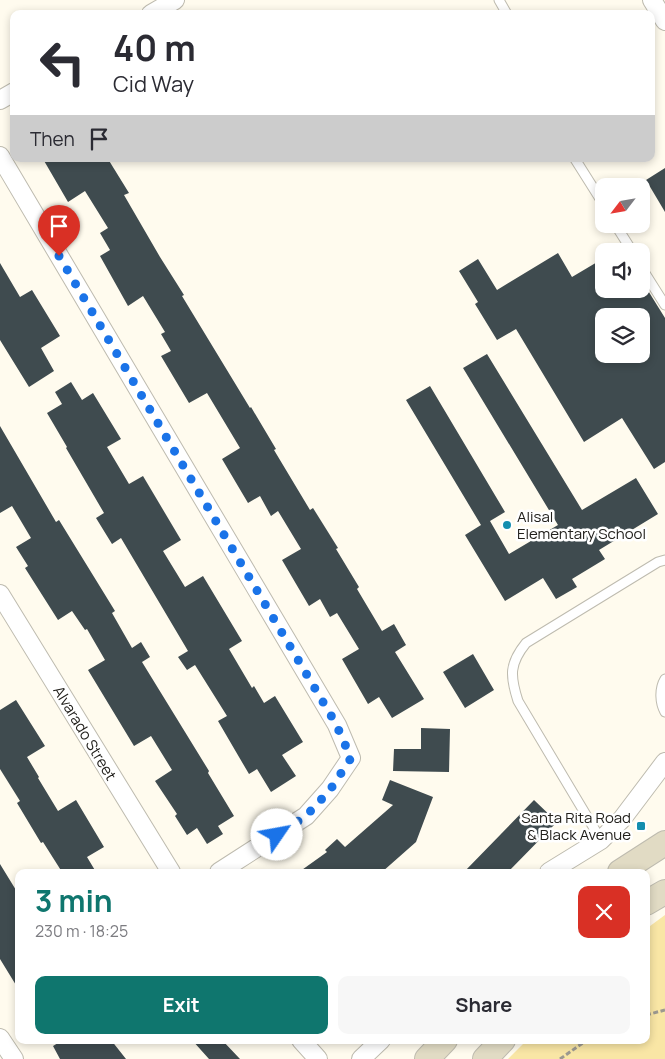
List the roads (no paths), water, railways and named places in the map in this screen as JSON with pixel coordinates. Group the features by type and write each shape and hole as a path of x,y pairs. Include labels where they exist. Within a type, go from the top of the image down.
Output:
{"main road":[{"path":"625,869 665,843"},
{"path":"650,901 665,892"},
{"path":"427,1059 441,1044"},
{"path":"485,1059 499,1044"}],"street":[{"path":"158,10 175,0"},
{"path":"652,0 665,21"},
{"path":"0,156 336,724 351,758 330,790 306,816 224,869"},
{"name":"Alvarado Street","path":"0,594 169,869"},
{"path":"554,869 601,840 622,819 665,762"},
{"path":"0,1038 14,1059"},
{"path":"305,1044 318,1059"},
{"path":"362,1059 377,1044"}],"lane":[{"path":"577,162 595,191"},
{"path":"650,281 665,305"},
{"path":"601,840 518,701 512,682 512,668 518,653 526,643 658,562 665,560"},
{"path":"665,679 662,684 661,704 665,712"}],"place":[{"name":"Alisal Elementary School","path":"507,525"},
{"name":"Santa Rita Road & Black Avenue","path":"641,826"}]}
